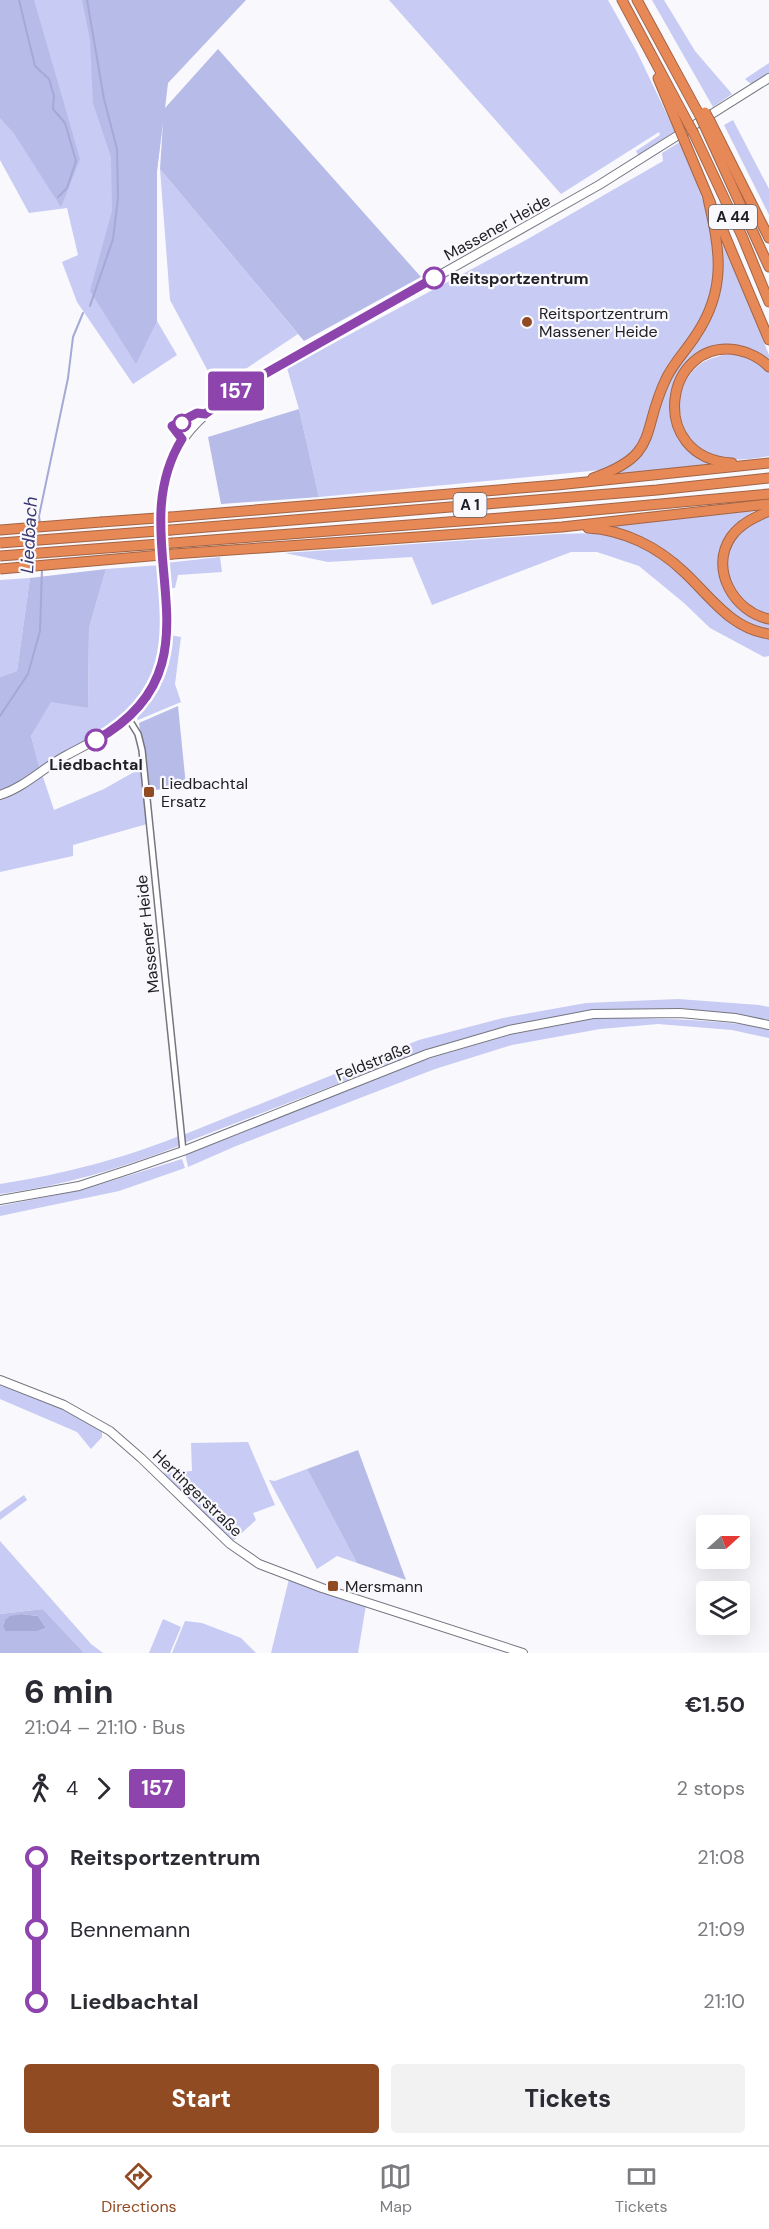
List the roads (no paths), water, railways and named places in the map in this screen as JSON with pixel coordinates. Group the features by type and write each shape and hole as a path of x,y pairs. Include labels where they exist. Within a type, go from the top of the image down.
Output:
{"highway":[{"path":"622,0 643,39 708,199 769,340"},
{"name":"A 44","path":"637,0 708,125 769,267"},
{"name":"A 44","path":"643,39 694,134 742,236 769,302"},
{"path":"708,125 769,232"},
{"path":"557,484 594,478 618,468 640,450 648,435 664,381 706,320 715,298 720,257 708,199"},
{"path":"756,210 769,238"},
{"path":"758,465 721,462 697,451 683,439 675,419 673,400 678,384 687,369 700,357 712,352 727,349 741,351 753,355 769,367"},
{"path":"0,530 557,484 769,463"},
{"name":"A 1","path":"0,543 657,490 769,478"},
{"name":"A 1","path":"0,556 563,513 769,494"},
{"path":"0,569 562,526 769,504"},
{"path":"769,511 746,523 730,539 725,549 724,573 732,596 750,612 769,620"},
{"path":"562,526 597,529 632,537 663,555 684,572 713,604 737,622 759,633 769,634"}],"street":[{"name":"Massener Heide","path":"0,795 18,787 62,758 106,734 128,718 151,691 164,659 167,618 160,535 161,502 168,469 182,439 205,414 247,384 600,185 769,78"},
{"name":"Massener Heide","path":"182,439 172,426 197,413 205,414"},
{"name":"Massener Heide","path":"128,718 138,734 142,750 183,1151"},
{"name":"Feldstraße","path":"0,1200 79,1186 183,1151 427,1054 509,1030 593,1014 680,1013 735,1018 769,1025"},
{"name":"Hertingerstraße","path":"0,1380 64,1405 110,1431 230,1544 259,1564 322,1588 523,1653"}],"waterway":[{"path":"19,0 35,66 49,79 54,96 53,109 65,123 76,161 67,188 58,197"},
{"name":"Liedbach","path":"87,0 104,99 117,149 118,198 113,239 90,306"},
{"name":"Liedbach","path":"40,524 39,516 68,378 73,337 83,313"},
{"name":"Liedbach","path":"0,716 28,674 40,631 42,569"}],"place":[{"name":"Reitsportzentrum","path":"434,278"},
{"name":"Reitsportzentrum Massener Heide","path":"527,322"},
{"name":"Liedbachtal","path":"96,740"},
{"name":"Liedbachtal Ersatz","path":"149,792"},
{"name":"Mersmann","path":"333,1586"}]}
